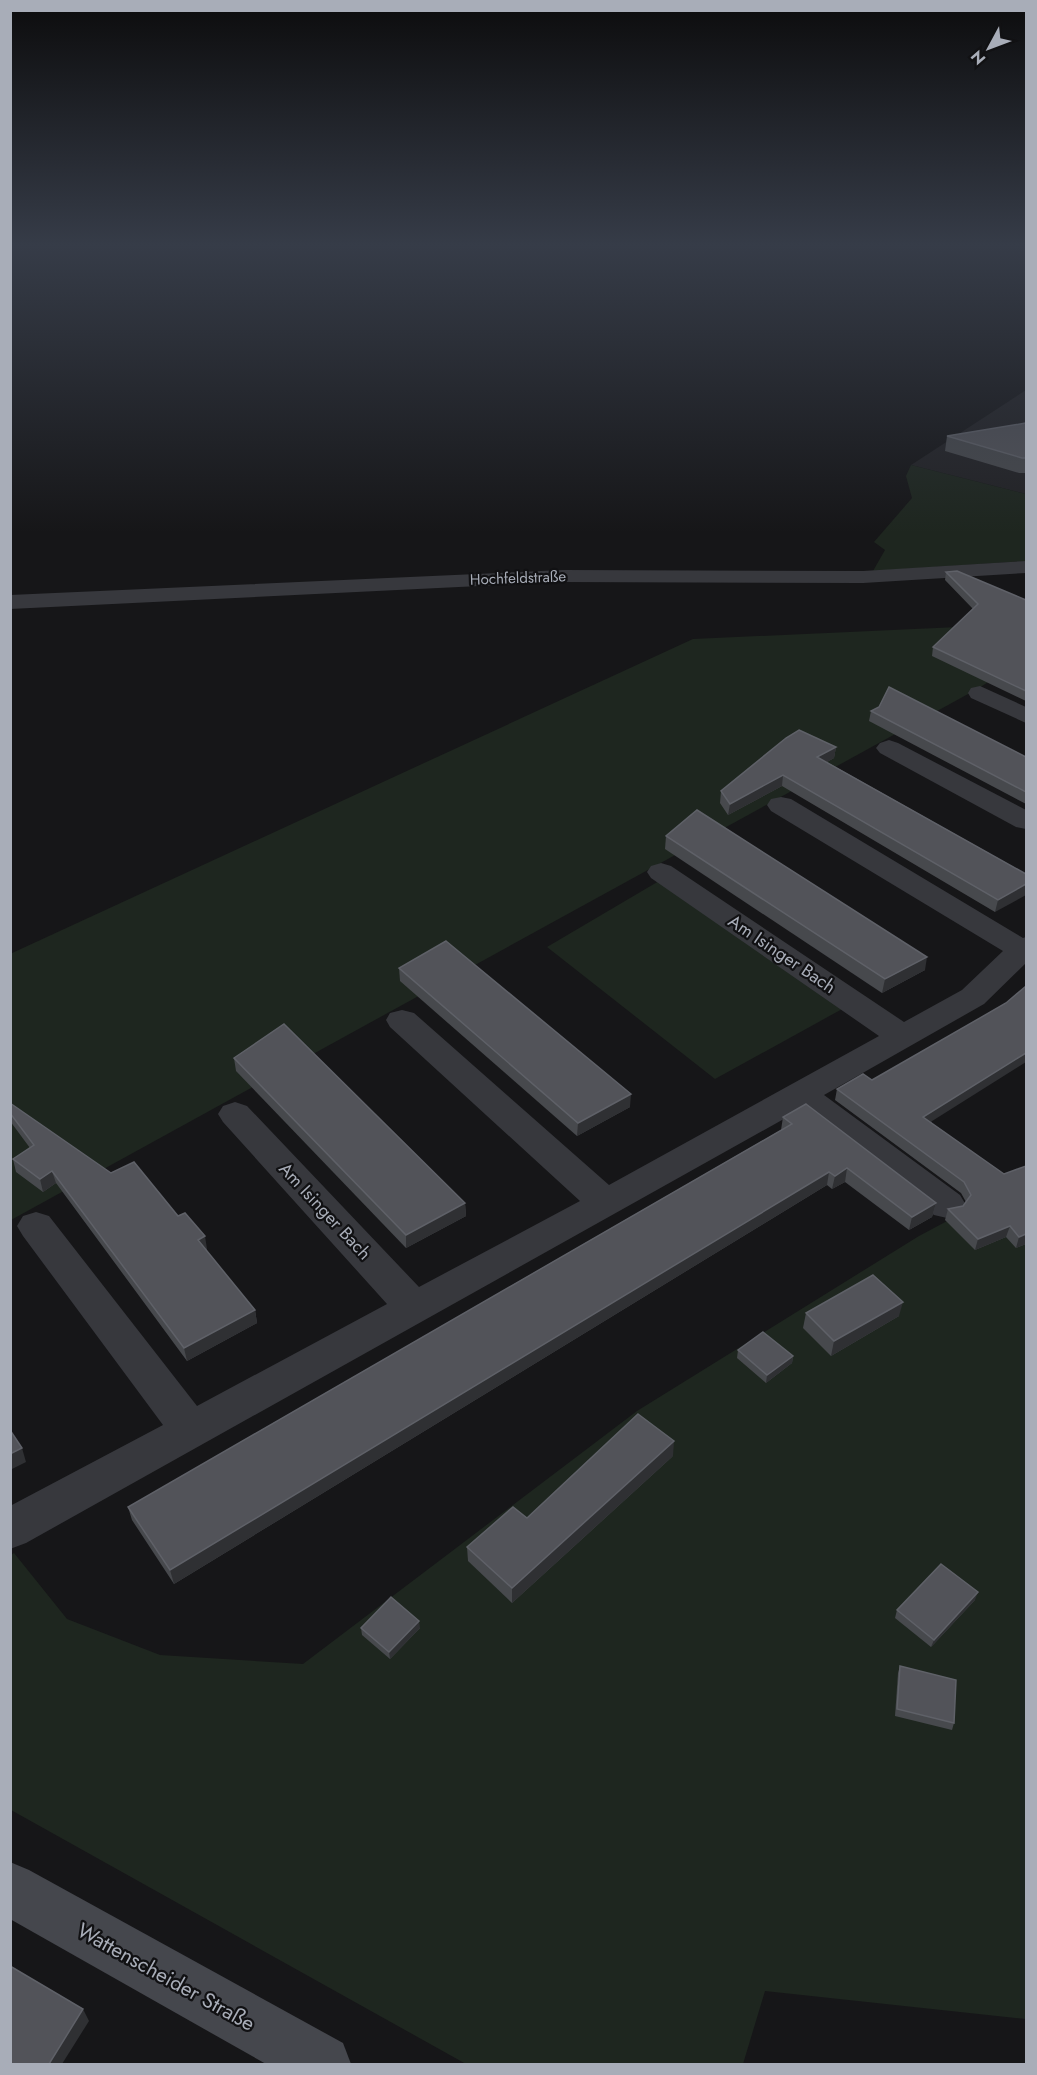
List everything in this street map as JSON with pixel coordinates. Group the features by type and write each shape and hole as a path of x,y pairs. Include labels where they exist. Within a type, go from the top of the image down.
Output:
{"main road":[{"name":"Wattenscheider Straße","path":"10,1888 322,2064"}],"street":[{"name":"Hochfeldstraße","path":"10,602 563,576 862,577 1026,567"},
{"path":"980,693 1026,716"},
{"path":"889,748 1026,821"},
{"path":"10,1529 416,1308 973,997 1024,948 781,805"},
{"name":"Am Isinger Bach","path":"662,872 902,1036"},
{"path":"402,1020 606,1203"},
{"path":"799,1094 947,1204"},
{"name":"Am Isinger Bach","path":"235,1114 416,1308"},
{"path":"36,1226 191,1430"}],"shaded area":[{"path":"1026,390 1026,494 911,465"},
{"path":"911,465 1026,494 1026,561 873,571 885,550 874,542 912,498 906,476"},
{"path":"1026,624 1026,657 979,688 11,1220 10,954 693,639"},
{"path":"659,881 844,1008 715,1079 547,947"},
{"path":"1026,1179 1026,2019 765,1991 743,2064 466,2064 11,1810 11,1555 14,1553 67,1619 160,1655 303,1664 637,1411 919,1236"}],"building":[{"path":"1026,423 1026,458 947,436"},
{"path":"957,571 1026,600 1026,691 933,647 978,604 946,572"},
{"path":"889,687 1026,757 1026,792 871,711 879,707"},
{"path":"799,730 836,747 817,757 1026,874 1026,884 998,900 783,775 730,804 721,791"},
{"path":"697,810 927,957 885,979 666,836"},
{"path":"446,941 631,1094 578,1123 399,968"},
{"path":"1026,986 1026,1053 923,1117 1004,1174 1026,1166 1026,1234 1019,1237 1010,1226 978,1239 948,1209 963,1206 971,1195 964,1182 837,1089 863,1074 872,1080 1006,1003"},
{"path":"284,1024 465,1203 406,1235 234,1058"},
{"path":"10,1103 111,1173 134,1162 178,1216 185,1213 205,1236 198,1240 255,1310 184,1348 52,1171 40,1179 13,1159 34,1145 10,1113"},
{"path":"806,1104 936,1203 912,1217 847,1168 835,1176 829,1172 170,1570 128,1507 792,1124 783,1117"},
{"path":"873,1275 903,1302 834,1341 806,1313"},
{"path":"763,1332 793,1356 767,1375 738,1350"},
{"path":"638,1414 674,1441 512,1588 467,1547 513,1507 527,1518"},
{"path":"10,1430 22,1448 10,1454"},
{"path":"941,1564 978,1592 934,1640 897,1610"},
{"path":"391,1597 419,1621 389,1652 361,1628"},
{"path":"900,1666 956,1680 954,1723 897,1709"},
{"path":"10,1966 83,2009 49,2064 10,2064"}]}
